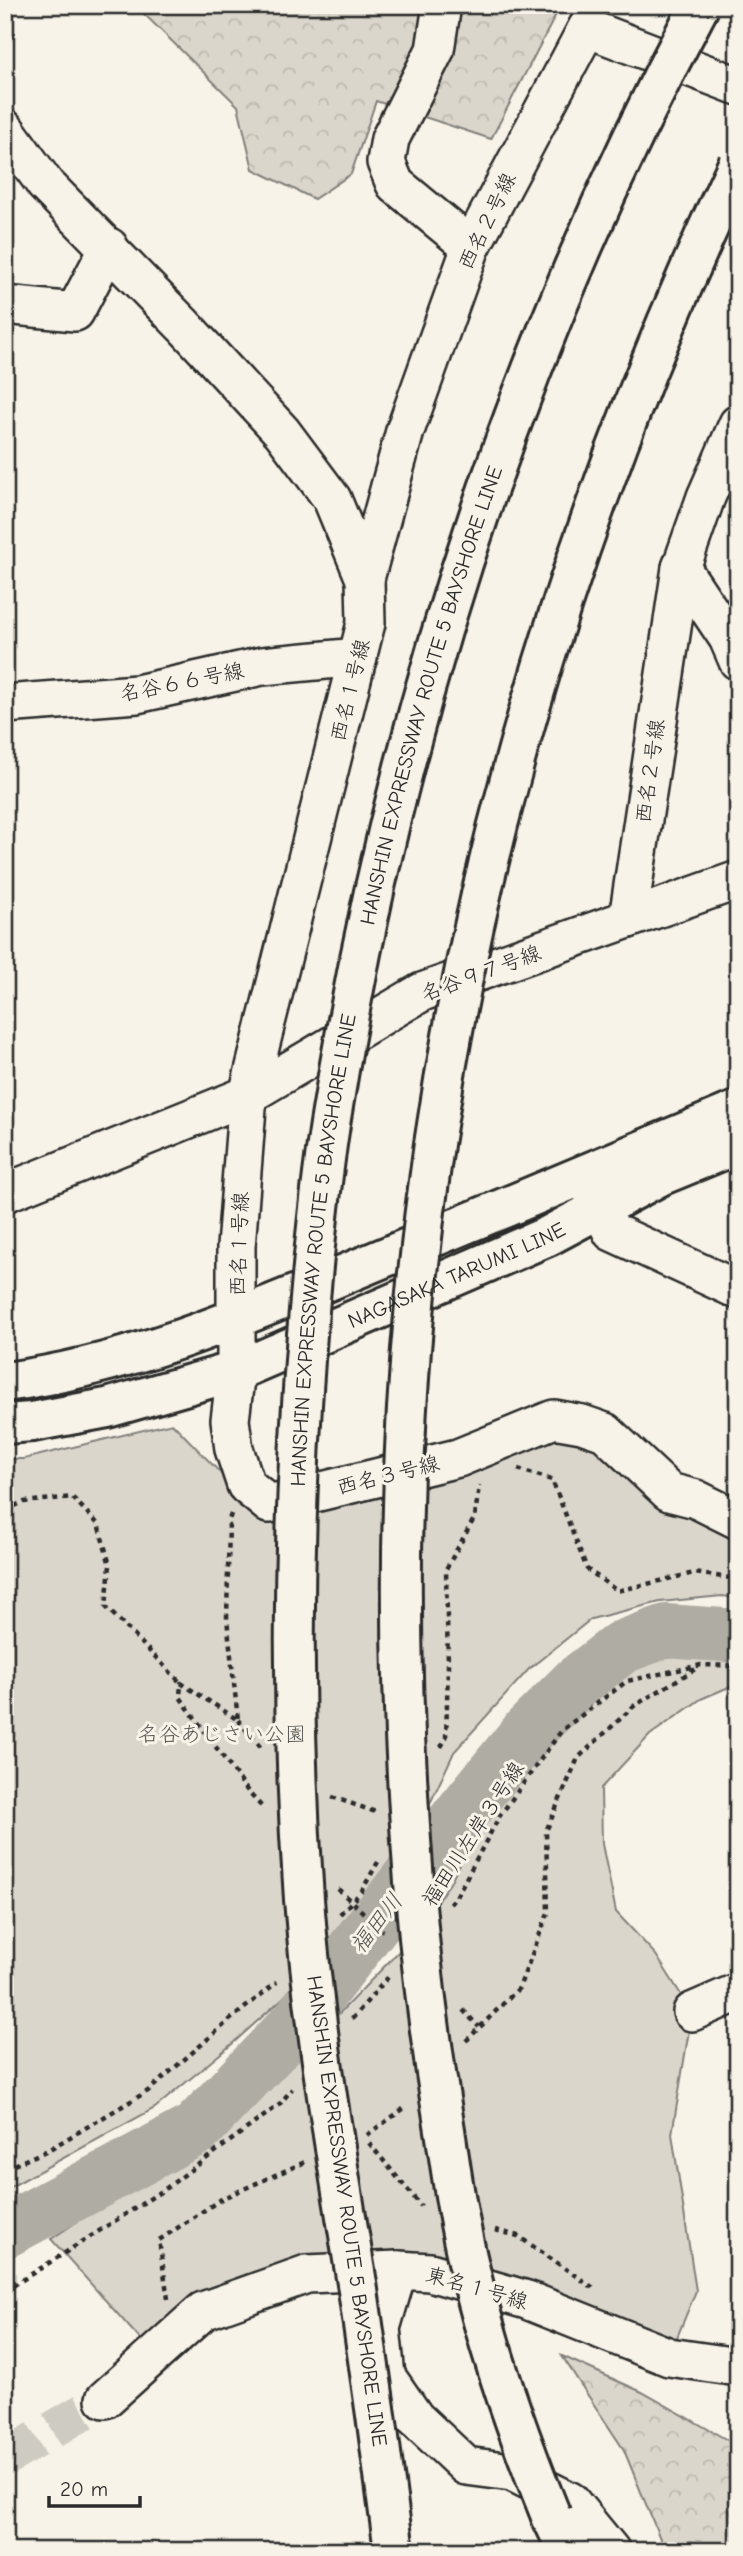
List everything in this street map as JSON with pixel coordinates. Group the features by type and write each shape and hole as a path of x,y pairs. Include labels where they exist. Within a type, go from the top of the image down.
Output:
{"main road":[{"name":"HANSHIN EXPRESSWAY ROUTE 5 BAYSHORE LINE","path":"394,2551 379,2429 321,2067 305,1904 296,1754 294,1601 299,1441 310,1289 329,1131 355,981 387,833 422,694 463,559 563,293 619,168 700,5"},
{"path":"568,2551 519,2435 470,2273 432,2050 417,1919 405,1751 400,1594 405,1440 416,1291 435,1139 457,1011 488,869 524,725 565,590 612,458 664,326 738,164"},
{"name":"NAGASAKA TARUMI LINE","path":"5,1382 96,1364 148,1350 236,1320 738,1110"},
{"name":"NAGASAKA TARUMI LINE","path":"5,1424 32,1422 107,1408 236,1371 548,1236 660,1176 738,1144"}],"street":[{"path":"442,5 435,50 390,139 386,162 395,184 471,247"},
{"name":"西名２号線","path":"365,579 405,430 471,247 587,28 738,86"},
{"name":"西名１号線","path":"5,129 45,184 109,247 282,432 332,499 365,579 366,623 248,1095 236,1247 236,1371"},
{"path":"5,305 75,312 109,247"},
{"name":"西名２号線","path":"628,919 681,568 706,497 738,425"},
{"path":"681,568 728,638 738,661"},
{"name":"名谷６６号線","path":"5,704 137,694 262,666 358,657"},
{"name":"名谷９７号線","path":"7,1188 248,1095 422,992 738,880"},
{"path":"583,1174 612,1232 738,1290"},
{"path":"236,1371 230,1420 234,1449 246,1485"},
{"path":"484,1447 554,1419 582,1424 605,1432 669,1492 696,1499 738,1520"},
{"name":"西名３号線","path":"246,1485 269,1504 458,1458 484,1447"},
{"path":"692,2012 738,1992"},
{"path":"398,2270 381,2328 386,2376 415,2418 466,2466 512,2472 570,2501 611,2551"},
{"name":"東名１号線","path":"105,2399 203,2311 307,2274 398,2270 430,2272 527,2300 669,2357 738,2367"}],"path":[{"path":"484,1447 520,1470 552,1480 587,1569 617,1591 694,1573 738,1579"},
{"path":"5,1510 24,1502 72,1497 98,1524 110,1565 106,1607 181,1683 237,1720 227,1619 229,1520 246,1485"},
{"name":"福田川左岸３号線","path":"447,1908 456,1897 499,1817 562,1730 626,1681 701,1665 738,1666"},
{"path":"181,1683 180,1697 249,1793 267,1813"},
{"path":"349,2022 394,1970"},
{"path":"5,2291 165,2189 279,2105 296,2084"}],"green space":[{"path":"135,5 561,5 491,139 376,101 351,174 314,199 253,169 238,106"},
{"name":"名谷あじさい公園","path":"172,1423 268,1522 464,1473 568,1433 595,1441 738,1532 738,1598 722,1596 660,1602 591,1619 529,1669 454,1752 414,1838 353,1923 283,1998 155,2108 5,2190 5,1459 24,1459"},
{"path":"738,1647 736,1684 701,1699 650,1735 601,1788 602,1844 616,1912 656,1955 692,2012 672,2134 696,2291 669,2357 527,2300 307,2274 154,2355 51,2239 231,2120 271,2084 405,1945 450,1883 474,1832 533,1750 583,1693 628,1664"},
{"path":"562,2356 642,2392 738,2446 738,2551 665,2551 624,2450"}],"waterway":[{"name":"福田川","path":"5,2231 196,2129 297,2023 415,1870 529,1730 577,1682 622,1647 666,1631 738,1636"}],"tunnel":[{"path":"5,2458 105,2399"}]}
